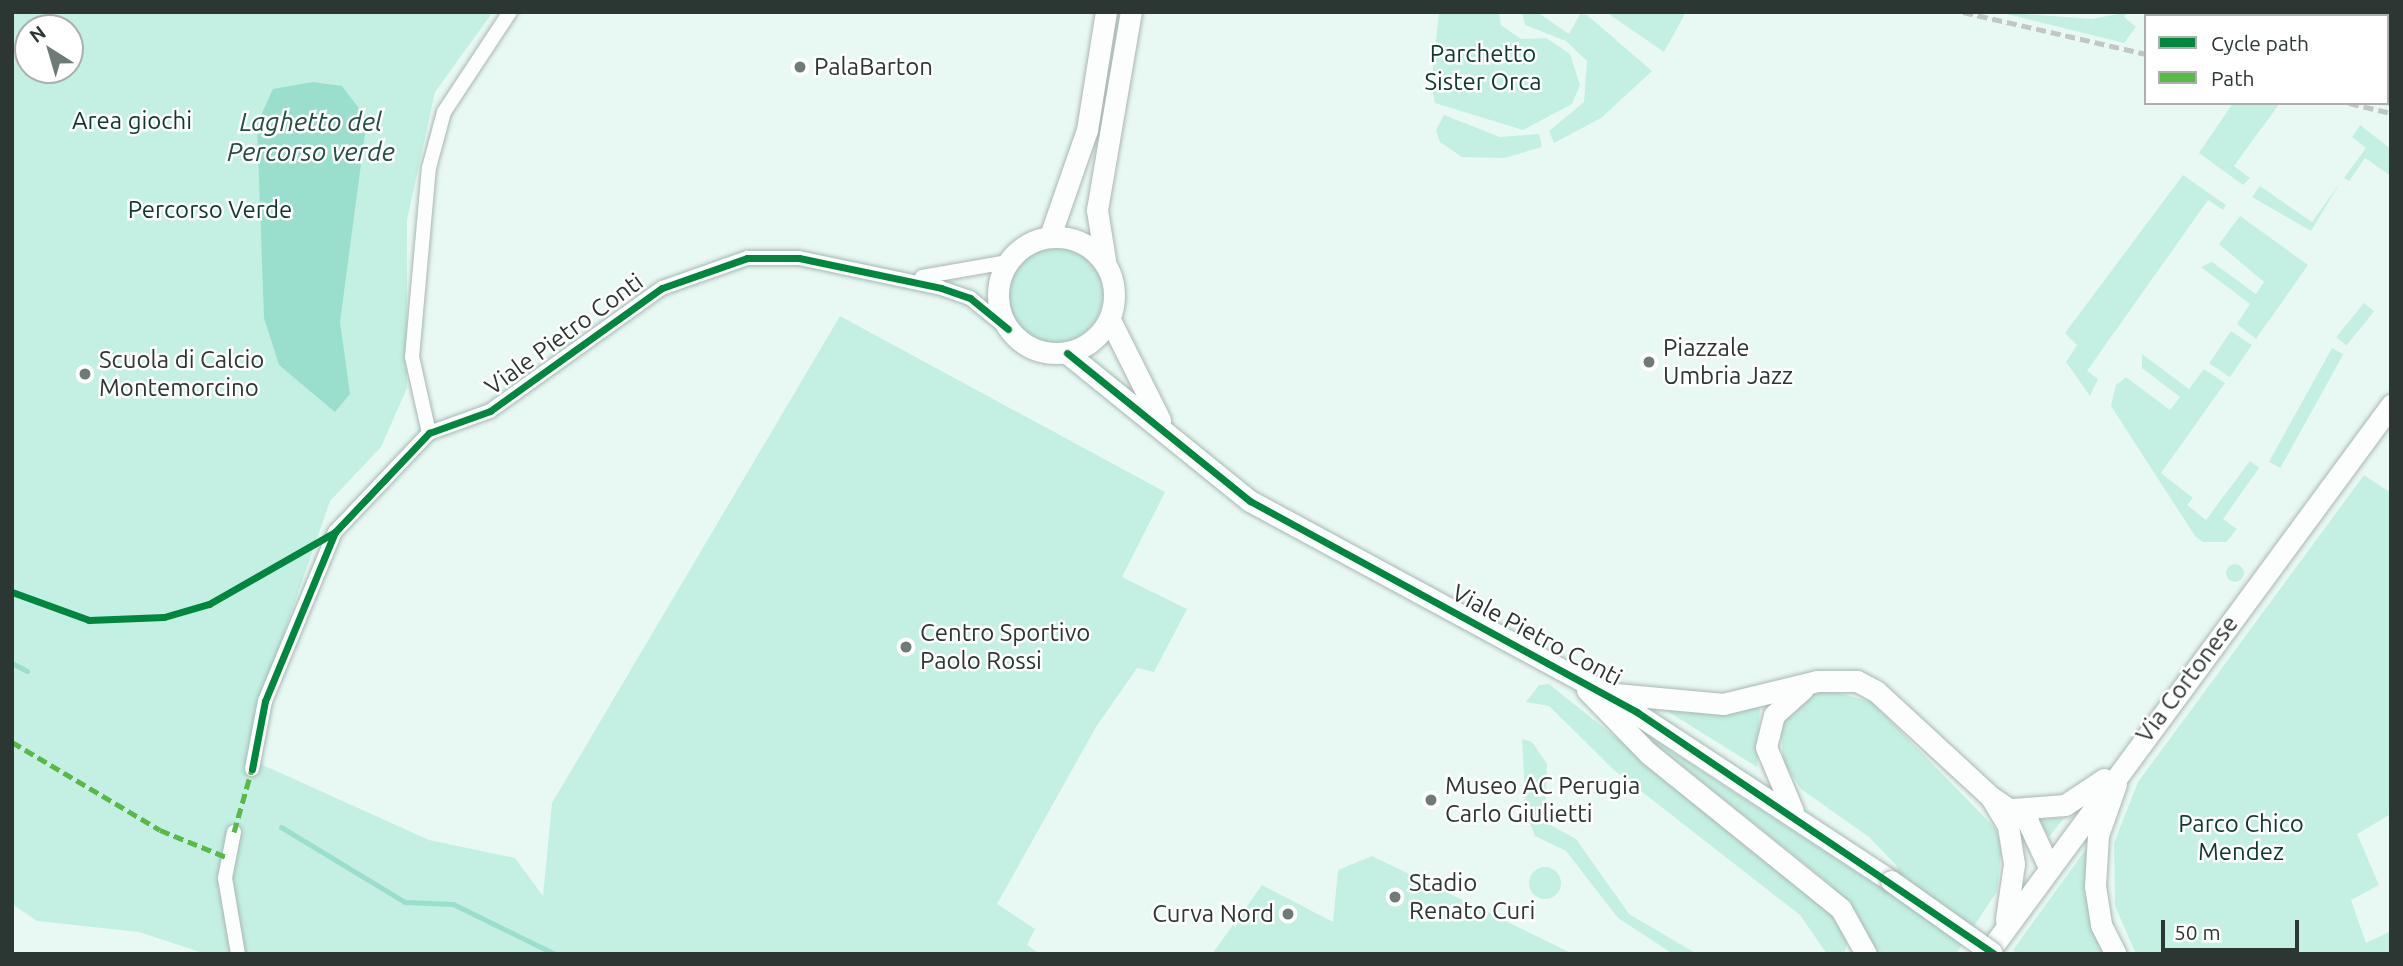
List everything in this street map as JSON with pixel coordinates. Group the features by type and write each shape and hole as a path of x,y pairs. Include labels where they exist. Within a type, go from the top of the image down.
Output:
{"main road":[{"path":"1106,12 1087,131 1050,236 1082,241 1106,262"},
{"path":"1067,353 1085,346 1110,320 1114,280 1106,262 1097,210 1132,12"},
{"name":"Viale Pietro Conti","path":"1007,262 1050,236"},
{"path":"1007,262 998,295 1008,329"},
{"name":"Viale Pietro Conti","path":"1110,320 1172,439"},
{"name":"Viale Pietro Conti","path":"1008,329 1034,349 1067,353 1250,501 1605,693 1794,813 1990,953"},
{"name":"Via Cortonese","path":"1990,953 2003,928 2122,765 2391,405"},
{"path":"1573,676 1648,753 1841,909 1866,954"},
{"path":"1794,813 1772,767 1768,733 1786,700 1817,681"},
{"path":"1605,693 1723,704 1817,681 1857,681 1876,691 1991,797 2012,809 2036,832 2049,865"},
{"path":"2012,809 2065,805 2122,765"},
{"path":"2116,954 2101,925 2095,886 2098,835 2122,765"},
{"path":"1991,797 2008,826 2014,864 2003,928"}],"street":[{"path":"429,433 412,357 429,168 444,112 510,12"},
{"name":"Viale Pietro Conti","path":"252,769 265,701 335,532 429,433 490,411 662,288 747,258 799,258 911,278 970,298 1008,329"},
{"name":"Viale Pietro Conti","path":"911,278 957,276 1007,262"},
{"path":"234,832 225,878 238,954"}],"green space":[{"path":"12,12 493,12 435,92 407,220 407,388 381,447 330,501 274,662 254,761 429,840 515,858 543,896 552,803 840,316 1165,492 1122,577 1187,609 1154,672 1137,668 1096,727 997,904 1035,929 1027,945 1040,954 206,954 139,932 37,921 12,904"},
{"name":"Parchetto Sister Orca","path":"1439,12 1499,12 1501,25 1521,39 1546,38 1570,54 1580,85 1572,104 1523,130 1435,103 1431,85"},
{"path":"1522,12 1537,12 1569,34 1580,14 1587,15 1652,71 1601,118 1554,143 1549,131 1584,102 1587,61 1566,41 1525,25"},
{"path":"1606,12 1686,12 1664,52"},
{"path":"1999,12 2092,19 2128,12 2124,17 2136,27 2124,43"},
{"path":"2232,105 2279,105 2234,166 2250,178 2243,185 2199,153"},
{"path":"1444,115 1500,137 1539,134 1542,147 1505,158 1462,157 1440,142 1436,130"},
{"path":"2360,125 2391,149 2391,176 2365,158 2349,181 2344,178 2366,148 2352,137"},
{"path":"2183,175 2226,205 2223,210 2208,200 2087,371 2098,379 2090,396 2066,362 2077,345 2065,333"},
{"path":"2340,183 2311,231 2252,197 2260,186 2312,222"},
{"path":"2240,216 2308,265 2256,339 2237,324 2250,304 2201,267 2212,262 2256,294 2264,282 2219,244"},
{"path":"1055,247 1073,251 1089,261 1099,277 1103,295 1099,313 1089,329 1073,339 1055,343 1037,339 1021,329 1011,313 1007,295 1011,277 1021,261 1037,251"},
{"path":"2364,303 2374,311 2346,345 2336,337"},
{"path":"2231,331 2252,345 2230,377 2209,363"},
{"path":"2332,348 2343,354 2280,468 2269,462"},
{"path":"2142,354 2189,389 2204,369 2225,383 2161,473 2193,498 2187,505 2206,520 2250,461 2259,468 2223,519 2237,529 2226,542 2203,542 2195,536 2111,406 2116,385 2126,377 2170,410 2180,397 2142,368"},
{"name":"Parco Chico Mendez","path":"2364,475 2391,493 2391,814 2357,834 2379,885 2351,900 2366,943 2391,931 2391,954 2136,954 2115,906 2114,843 2138,782"},
{"path":"2231,564 2239,564 2244,573 2242,580 2231,582 2226,577 2226,569"},
{"path":"1549,684 1835,913 1850,935 1844,954 1827,954 1800,915 1614,770 1549,706 1526,702 1539,685"},
{"path":"1827,690 1872,702 1995,828 2002,845 1997,891 1956,954 1877,954 1855,911 1831,885 1631,725 1873,883 1906,888 1896,865 1869,837 1801,789 1784,764 1780,725 1786,710 1801,697"},
{"path":"1760,705 1757,767 1667,711 1673,709"},
{"path":"1522,739 1532,742 1547,764 1545,822 1576,839 1629,914 1697,954 1673,954 1618,918 1566,851 1535,836 1526,814"},
{"path":"2064,818 2049,837 2038,819"},
{"path":"2092,841 2107,954 2018,954 2013,950"},
{"name":"Stadio Renato Curi","path":"1372,856 1573,954 1212,954 1262,885 1333,922 1338,870"},
{"path":"1545,867 1556,872 1561,883 1556,894 1545,899 1534,894 1529,883 1534,872"}],"water":[{"name":"Laghetto del Percorso verde","path":"313,82 342,86 367,119 340,322 350,394 335,412 279,365 264,318 257,124 273,89"}],"waterway":[{"path":"12,663 27,671"},
{"path":"281,827 405,902 453,904 555,954"}],"railway":[{"path":"1963,12 2144,54"},
{"path":"2357,105 2391,113"}],"marked path":[{"path":"12,742 160,830 226,857"},
{"path":"234,832 252,769"}],"cycle path":[{"path":"252,769 265,701 335,532 429,433 490,411 662,288 747,258 799,258 941,288 970,298 1008,329"},
{"path":"1067,353 1250,501 1637,712 1994,954"},
{"path":"12,592 89,620 164,617 209,604 335,532"}],"place":[{"name":"PalaBarton","path":"800,67"},
{"name":"Piazzale Umbria Jazz","path":"1649,362"},
{"name":"Scuola di Calcio Montemorcino","path":"85,374"},
{"name":"Centro Sportivo Paolo Rossi","path":"906,647"},
{"name":"Museo AC Perugia Carlo Giulietti","path":"1431,800"},
{"name":"Stadio Renato Curi","path":"1395,897"},
{"name":"Curva Nord","path":"1288,914"}],"park label":[{"name":"Area giochi","path":"132,121"},
{"name":"Percorso Verde","path":"210,210"}]}
